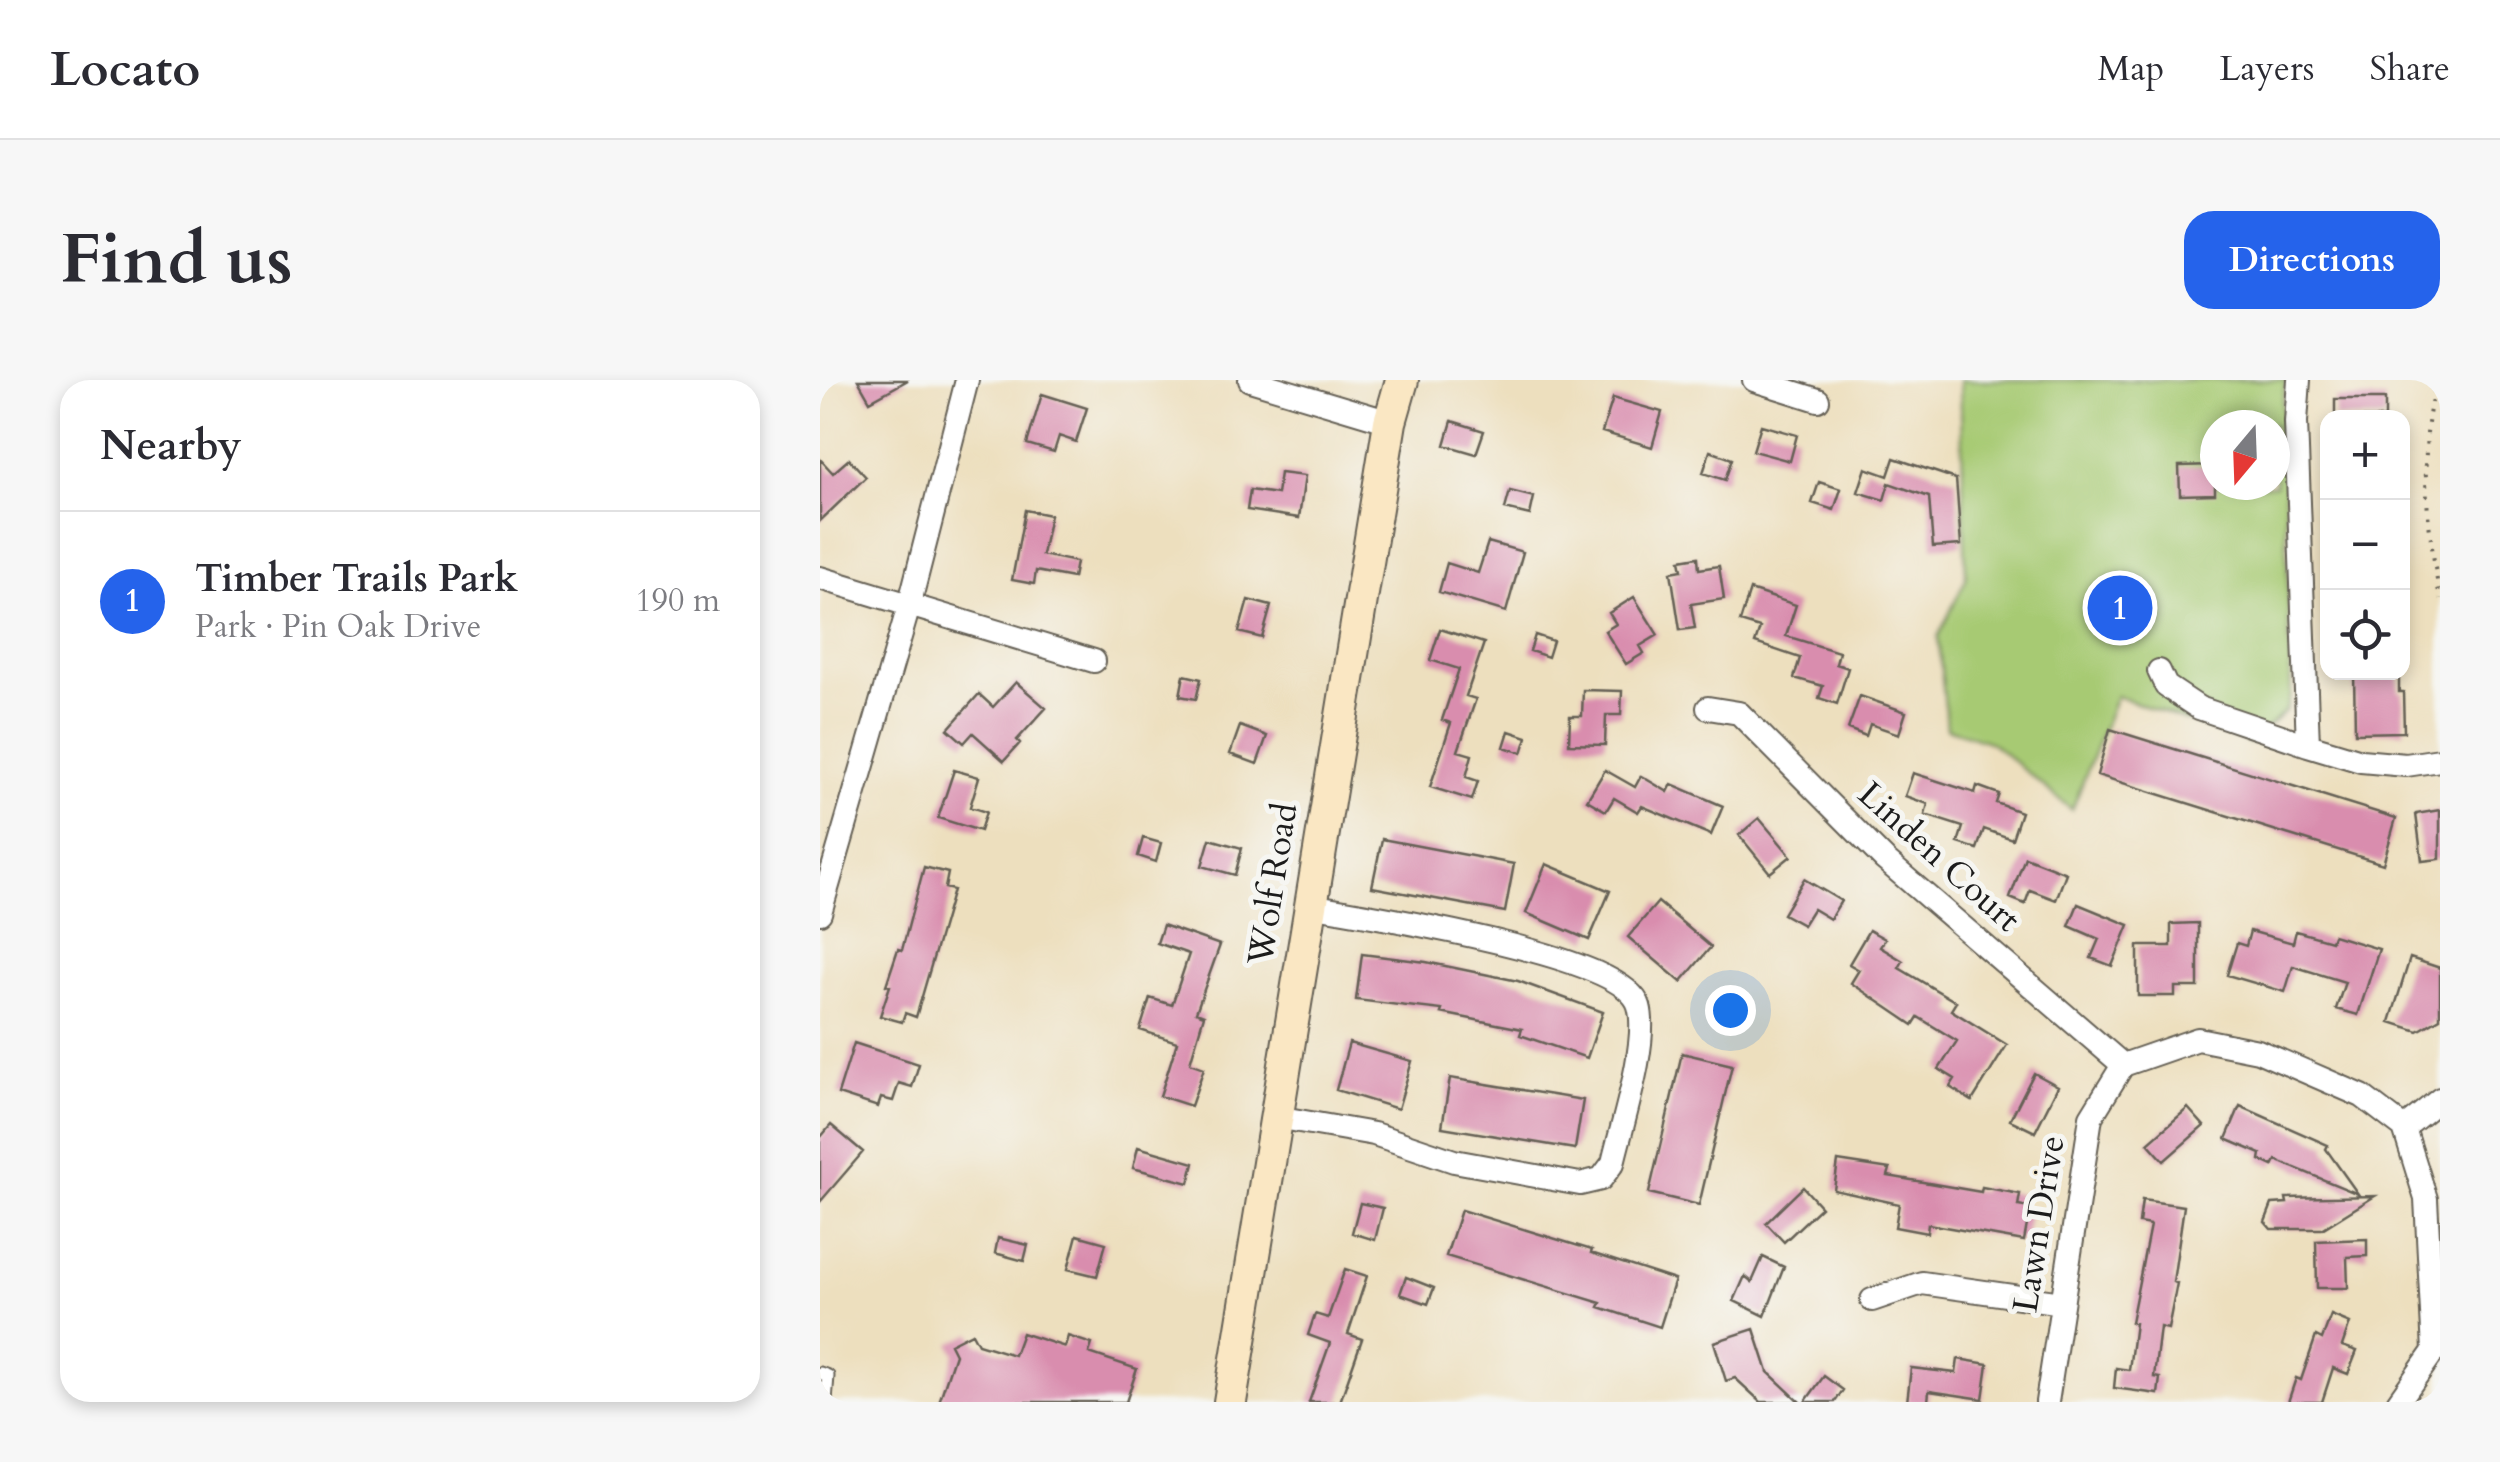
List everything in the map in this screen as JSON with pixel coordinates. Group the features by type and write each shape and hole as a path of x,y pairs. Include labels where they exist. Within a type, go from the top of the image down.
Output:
{"main road":[{"name":"Wolf Road","path":"1230,1402 1390,422 1402,380"}],"street":[{"path":"820,912 909,606 966,380"},
{"path":"1250,380 1390,422"},
{"path":"1754,380 1818,400"},
{"path":"2300,380 2296,422 2308,744"},
{"path":"820,578 1094,661"},
{"path":"2159,671 2166,686 2199,708 2361,761 2406,765 2440,760"},
{"name":"Linden Court","path":"1708,708 1739,714 1885,860 2123,1065"},
{"path":"1276,1117 1374,1134 1454,1160 1580,1184 1602,1179 1613,1163 1644,1027 1638,1001 1622,985 1511,942 1310,904"},
{"path":"2123,1065 2198,1038 2258,1051 2362,1096 2404,1128 2426,1199 2437,1352 2398,1402"},
{"name":"Lawn Drive","path":"2047,1402 2091,1118 2123,1065"},
{"path":"2404,1128 2440,1099"},
{"path":"1872,1300 1922,1284 2062,1303"}],"lane":[{"path":"820,1374 828,1376 826,1402"}],"path":[{"path":"2436,380 2428,408 2425,447 2426,498 2440,599"}],"green space":[{"path":"1960,380 2286,380 2282,410 2200,410 2200,500 2285,500 2291,695 2286,710 2250,743 2116,696 2072,810 1992,743 1947,728 1938,637 1966,579"}],"building":[{"path":"858,380 908,380 870,401"},
{"path":"1042,394 1087,408 1076,442 1059,436 1054,452 1027,444"},
{"path":"1613,398 1662,412 1652,447 1602,432"},
{"path":"2335,399 2385,399 2385,410 2335,410"},
{"path":"1452,421 1484,431 1476,454 1445,445"},
{"path":"1761,425 1797,435 1790,461 1753,451"},
{"path":"1710,451 1732,459 1725,480 1703,473"},
{"path":"1894,458 1956,479 1961,545 1933,547 1929,497 1889,483 1884,500 1858,492 1866,468 1888,476"},
{"path":"820,459 833,473 849,459 866,477 820,521"},
{"path":"2200,465 2200,494 2180,495 2179,466"},
{"path":"1280,473 1305,476 1299,518 1247,510 1250,490 1277,494"},
{"path":"1819,482 1841,489 1834,510 1812,503"},
{"path":"1510,491 1534,497 1530,515 1505,509"},
{"path":"1025,510 1050,515 1042,555 1076,562 1073,578 1036,571 1034,584 1012,580"},
{"path":"1488,542 1523,552 1506,612 1439,592 1447,563 1478,573"},
{"path":"1698,557 1699,569 1719,566 1724,599 1691,604 1695,628 1680,630 1671,572 1682,570 1680,560"},
{"path":"1750,590 1796,605 1786,636 1839,652 1836,664 1848,668 1837,704 1819,698 1823,686 1794,678 1800,658 1755,643 1760,628 1740,622"},
{"path":"1634,597 1658,635 1640,646 1644,653 1626,664 1605,631 1616,624 1609,613"},
{"path":"1248,600 1271,606 1262,638 1239,632"},
{"path":"1440,629 1484,643 1466,696 1476,699 1458,751 1472,755 1466,777 1478,781 1472,800 1430,787 1451,723 1442,720 1459,669 1430,660"},
{"path":"1535,635 1553,641 1548,657 1530,651"},
{"path":"1184,675 1201,679 1196,699 1180,696"},
{"path":"2354,680 2399,680 2404,732 2355,733"},
{"path":"1016,682 1046,708 1004,761 973,733 964,743 948,729 979,694 993,707"},
{"path":"1583,690 1622,691 1621,715 1606,715 1605,745 1569,744 1570,716 1582,716"},
{"path":"1860,696 1906,712 1899,734 1870,724 1866,736 1848,729"},
{"path":"1240,726 1267,736 1257,764 1230,754"},
{"path":"2110,729 2396,818 2383,864 2097,775"},
{"path":"1509,731 1527,737 1522,753 1504,747"},
{"path":"954,770 979,777 970,807 986,812 980,831 938,818"},
{"path":"1605,770 1635,787 1641,776 1668,792 1672,784 1723,806 1711,835 1642,806 1638,812 1614,798 1606,811 1587,800"},
{"path":"1913,773 1975,793 1977,786 1999,794 1996,803 2021,812 2012,839 1984,829 1977,849 1958,843 1963,827 1925,815 1928,804 1905,796"},
{"path":"2440,810 2440,859 2422,861 2416,814"},
{"path":"1759,818 1791,856 1770,873 1739,835"},
{"path":"1143,838 1161,843 1156,862 1138,856"},
{"path":"1210,839 1242,848 1235,875 1202,866"},
{"path":"1382,839 1514,864 1505,912 1372,887"},
{"path":"2025,857 2066,873 2056,900 2030,890 2025,904 2010,898"},
{"path":"1546,864 1610,891 1589,940 1526,913"},
{"path":"924,867 948,873 945,888 953,890 916,1017 905,1013 902,1022 880,1016 890,986 886,985 898,949 902,950"},
{"path":"1804,879 1841,901 1830,919 1813,909 1803,925 1783,914"},
{"path":"1658,902 1711,947 1681,982 1628,937"},
{"path":"2078,904 2129,925 2112,966 2091,958 2099,939 2069,926"},
{"path":"2198,923 2198,987 2175,987 2175,996 2138,996 2138,946 2171,946 2171,924"},
{"path":"1163,925 1220,945 1196,1012 1204,1015 1190,1063 1204,1068 1191,1106 1160,1096 1177,1042 1140,1030 1150,998 1172,1005 1189,954 1157,943"},
{"path":"1869,930 1885,939 1880,947 1903,961 1899,968 1956,1002 1951,1010 2007,1045 1972,1101 1950,1087 1955,1079 1939,1069 1957,1041 1918,1017 1913,1025 1851,983 1859,970 1849,964"},
{"path":"2250,931 2293,943 2296,931 2331,941 2333,935 2379,949 2358,1015 2336,1009 2345,982 2293,966 2285,992 2227,975 2237,943 2246,946"},
{"path":"1362,954 1426,962 1518,981 1603,1012 1587,1058 1520,1035 1522,1029 1441,1013 1442,1010 1356,1000"},
{"path":"2410,958 2440,968 2440,1018 2418,1031 2390,1022"},
{"path":"854,1043 919,1064 912,1087 899,1083 893,1101 881,1098 878,1107 838,1094"},
{"path":"1349,1043 1412,1061 1398,1109 1336,1090"},
{"path":"1682,1053 1732,1065 1699,1205 1649,1193"},
{"path":"2034,1073 2058,1086 2035,1132 2010,1120"},
{"path":"1450,1078 1583,1100 1575,1149 1442,1127"},
{"path":"2240,1106 2328,1145 2326,1149 2358,1194 2276,1160 2273,1166 2260,1160 2261,1154 2226,1139"},
{"path":"2188,1108 2204,1126 2164,1161 2148,1143"},
{"path":"831,1125 863,1152 820,1202 820,1138"},
{"path":"1138,1147 1194,1163 1189,1183 1133,1168"},
{"path":"1838,1161 1890,1169 1888,1176 1981,1192 1982,1187 2020,1194 2018,1206 2030,1208 2024,1241 1928,1224 1927,1233 1895,1227 1899,1204 1834,1190"},
{"path":"1803,1187 1821,1207 1784,1242 1766,1223"},
{"path":"2375,1196 2322,1229 2271,1229 2265,1222 2272,1204 2287,1203 2286,1198"},
{"path":"2142,1200 2184,1206 2168,1329 2160,1327 2154,1377 2160,1378 2158,1394 2114,1388 2116,1368 2129,1370 2135,1323 2131,1322 2150,1225 2139,1223"},
{"path":"1360,1203 1383,1208 1375,1240 1352,1233"},
{"path":"1461,1210 1675,1280 1660,1327 1599,1307 1601,1303 1446,1256"},
{"path":"1077,1235 1106,1243 1097,1276 1068,1269"},
{"path":"998,1238 1028,1245 1024,1261 995,1253"},
{"path":"2367,1239 2367,1256 2347,1257 2348,1288 2317,1288 2316,1241"},
{"path":"1763,1257 1784,1267 1765,1316 1734,1301 1745,1276 1752,1282"},
{"path":"1345,1269 1367,1276 1348,1334 1362,1339 1340,1402 1309,1402 1330,1343 1308,1335 1315,1314 1328,1318"},
{"path":"1406,1277 1434,1288 1428,1304 1400,1294"},
{"path":"2331,1315 2350,1323 2342,1346 2357,1351 2348,1374 2333,1368 2322,1402 2288,1402 2296,1378 2301,1380 2316,1336 2322,1339"},
{"path":"1754,1329 1768,1372 1800,1402 1761,1402 1735,1378 1726,1381 1714,1342"},
{"path":"972,1333 978,1344 1014,1355 1022,1333 1065,1347 1068,1336 1092,1344 1089,1353 1137,1369 1126,1402 939,1402 955,1354 950,1344"},
{"path":"1958,1359 1988,1364 1983,1399 1929,1391 1928,1402 1907,1402 1911,1368 1956,1373"},
{"path":"1824,1376 1843,1390 1835,1402 1805,1402"}],"place":[{"name":"Timber Trails Park","path":"2120,608"}]}
